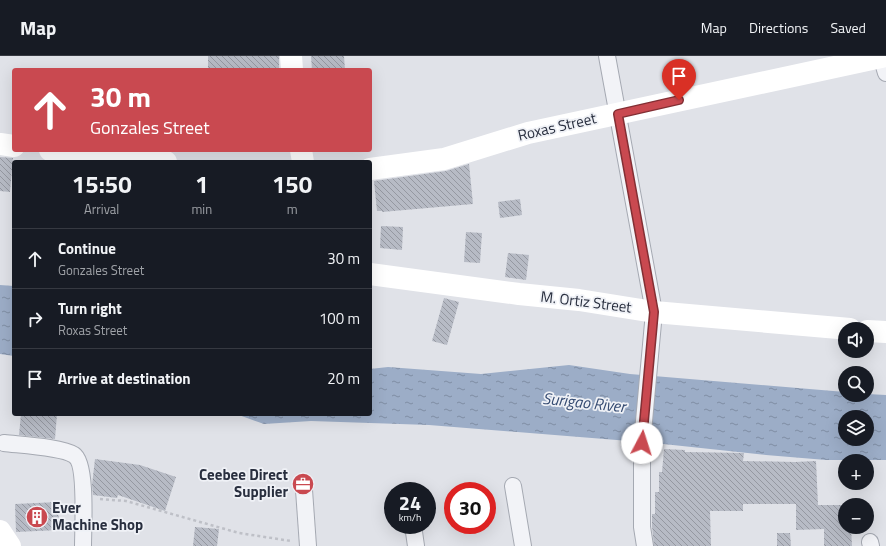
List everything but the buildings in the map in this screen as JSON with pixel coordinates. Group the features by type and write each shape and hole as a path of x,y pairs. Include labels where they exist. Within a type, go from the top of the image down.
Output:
{"street":[{"path":"291,56 292,68"},
{"path":"607,56 654,312 642,443 642,527 645,546"},
{"name":"Roxas Street","path":"372,169 444,159 528,133 884,61"},
{"path":"0,144 12,146"},
{"path":"69,152 147,160"},
{"name":"M. Ortiz Street","path":"372,274 519,294 580,300 654,312 838,328"},
{"path":"874,331 886,332"},
{"path":"4,443 64,450 76,456 81,466 83,546"},
{"path":"513,486 523,546"},
{"path":"304,490 308,545"},
{"path":"0,531 10,546"},
{"path":"414,534 416,546"}],"path":[{"path":"83,498 126,500 239,533 308,545"}],"water":[{"path":"0,285 12,286 12,356 0,354"},
{"name":"Surigao River","path":"569,365 630,374 838,391 838,402 874,402 874,394 886,395 886,460 874,460 874,454 838,454 838,460 826,460 654,443 429,425 311,421 264,424 242,416 372,416 372,369 388,367 481,374"}],"place":[{"name":"Ceebee Direct Supplier","path":"303,484"},
{"name":"Ever Machine Shop","path":"37,517"}],"route":[{"path":"642,443 654,312 618,114 679,100"}]}
